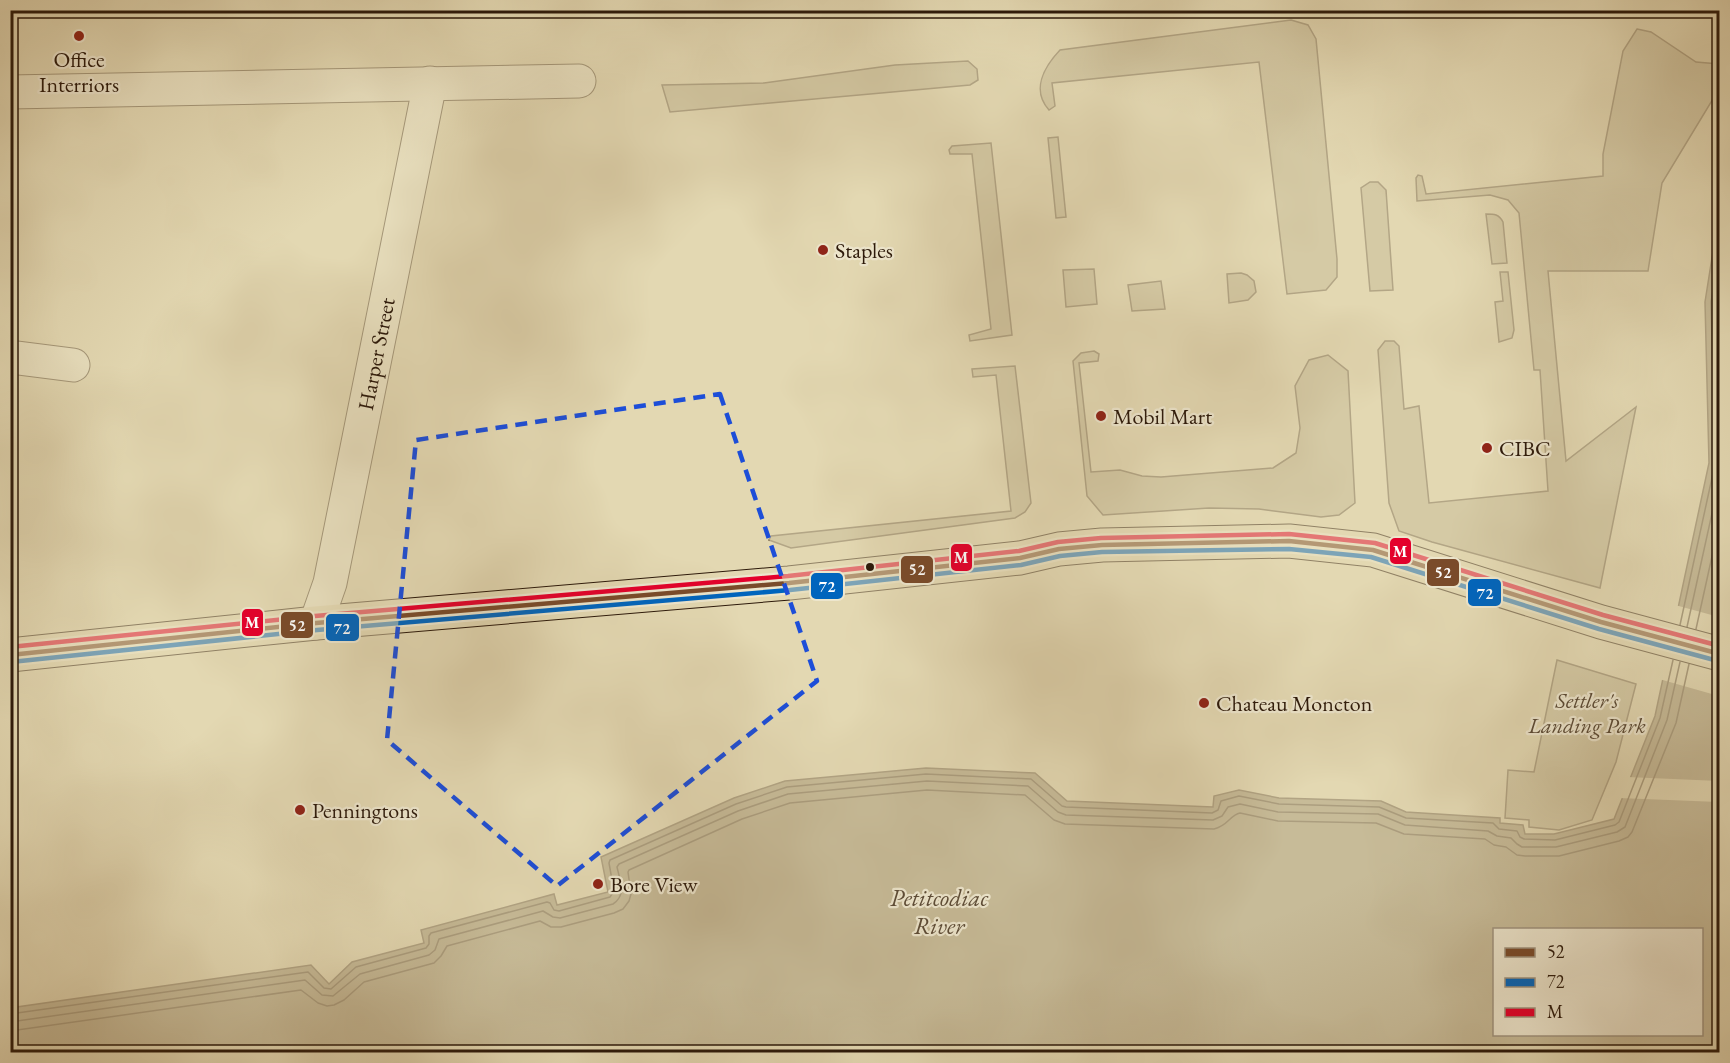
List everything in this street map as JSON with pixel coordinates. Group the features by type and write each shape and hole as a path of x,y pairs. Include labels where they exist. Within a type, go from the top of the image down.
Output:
{"main road":[{"path":"10,655 315,623 789,583 1020,558 1059,549 1102,545 1288,541 1373,550 1601,622 1719,654"}],"street":[{"path":"10,92 579,81"},
{"name":"Harper Street","path":"315,623 330,583 430,83"},
{"path":"10,357 74,365"}],"highlighted area":[{"path":"720,394 817,681 557,886 387,740 416,440"}],"green space":[{"path":"1291,20 1308,25 1316,39 1337,277 1326,290 1287,294 1259,62 1052,83 1055,106 1049,110 1041,95 1040,87 1045,71 1060,50"},
{"path":"1637,29 1651,32 1696,62 1719,64 1719,89 1662,183 1648,271 1548,271 1566,461 1636,407 1600,588 1399,531 1389,503 1378,350 1385,341 1394,341 1399,346 1404,409 1419,406 1429,503 1548,491 1540,370 1534,370 1519,213 1508,200 1490,195 1417,201 1416,178 1418,175 1422,176 1426,194 1603,176 1603,154 1623,51"},
{"path":"968,61 977,69 978,80 970,85 670,112 662,85 764,83 895,65"},
{"path":"1058,137 1066,217 1056,218 1048,138"},
{"path":"991,143 1012,335 970,341 969,335 991,329 972,154 950,154 949,150 952,146"},
{"path":"1370,182 1378,182 1386,190 1393,290 1370,291 1361,188"},
{"path":"1486,214 1496,215 1503,222 1507,263 1492,264"},
{"path":"1094,269 1097,304 1066,307 1063,270"},
{"path":"1500,272 1508,272 1514,330 1512,338 1499,342 1495,302 1503,301"},
{"path":"1241,273 1254,281 1256,292 1248,300 1229,303 1227,274"},
{"path":"1161,281 1165,309 1132,311 1128,285"},
{"path":"1094,351 1099,354 1098,361 1079,363 1091,472 1120,470 1142,476 1161,477 1273,468 1296,453 1300,428 1295,386 1309,360 1328,355 1348,371 1355,503 1339,515 1321,517 1259,509 1209,508 1103,515 1087,496 1073,361 1081,353"},
{"path":"1015,366 1031,503 1025,512 1015,518 791,548 769,540 771,536 1011,511 996,375 973,377 972,369"},
{"name":"Settler's Landing Park","path":"1557,660 1636,684 1616,762 1592,820 1559,830 1529,827 1529,820 1505,818 1508,770 1534,772"}],"water":[{"name":"Petitcodiac River","path":"1719,213 1719,1052 11,1052 10,1008 311,965 329,984 352,962 424,943 421,930 554,894 557,905 608,892 601,857 734,798 785,781 926,768 1035,773 1067,801 1213,807 1214,796 1239,790 1279,798 1381,801 1406,812 1500,818 1500,823 1523,825 1525,834 1554,834 1614,819 1655,716 1709,463 1705,302"}],"pier":[{"path":"1675,605 1719,617 1719,696 1659,679"},
{"path":"1627,777 1719,781 1719,802 1619,798"}],"transit line":[{"name":"M","path":"10,647 315,616 788,576 1019,551 1058,542 1101,538 1289,534 1375,543 1603,615 1720,646"},
{"name":"52","path":"10,655 316,623 789,583 1020,558 1059,549 1102,545 1289,541 1373,550 1601,622 1720,654"},
{"name":"72","path":"11,662 317,630 790,590 1021,565 1060,556 1102,552 1289,549 1371,557 1599,629 1718,661"}],"place":[{"name":"Office Interriors","path":"79,36"},
{"name":"Staples","path":"823,250"},
{"name":"Mobil Mart","path":"1101,416"},
{"name":"CIBC","path":"1487,448"},
{"name":"Chateau Moncton","path":"1204,703"},
{"name":"Penningtons","path":"300,810"},
{"name":"Bore View","path":"598,884"}]}
